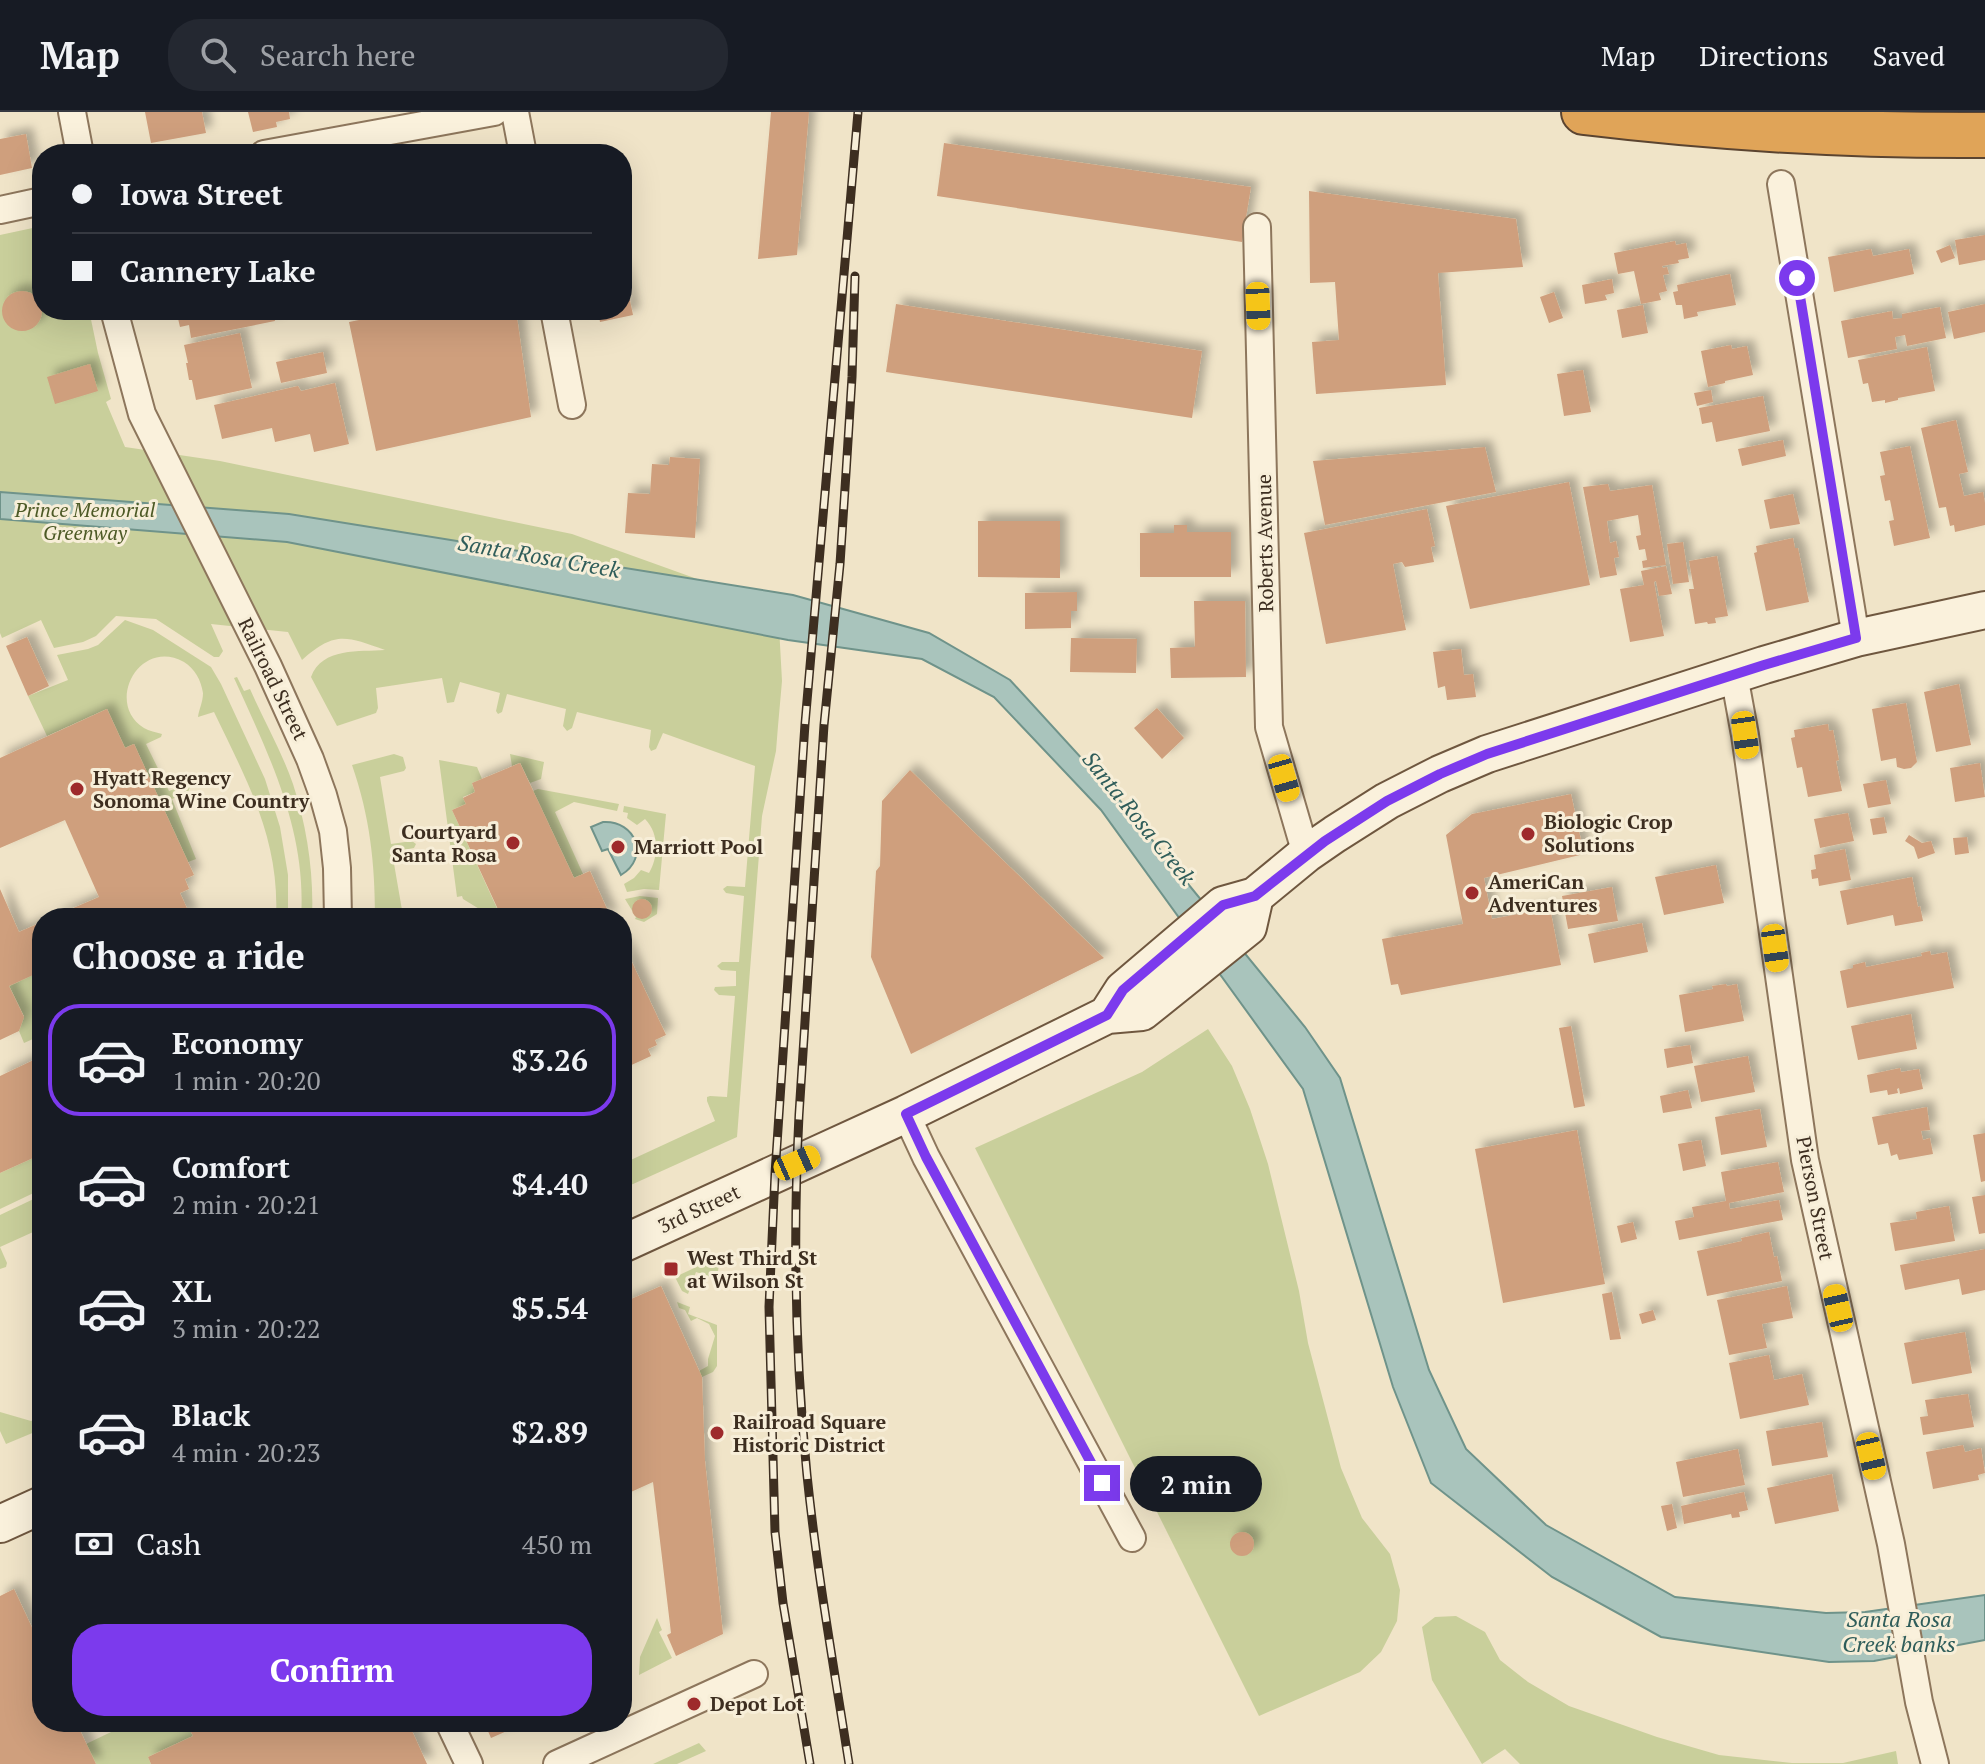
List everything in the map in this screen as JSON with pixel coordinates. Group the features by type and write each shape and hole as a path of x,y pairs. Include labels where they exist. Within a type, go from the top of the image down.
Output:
{"highway":[{"path":"1584,112 1811,131 1985,135"}],"main road":[{"path":"1306,854 1387,801 1461,764 1856,638 1985,610"},
{"name":"3rd Street","path":"632,1239 906,1114 1107,1015 1123,990 1223,905 1255,896 1306,854"},
{"path":"0,1524 32,1510"}],"street":[{"path":"72,112 78,144"},
{"path":"319,144 494,112"},
{"path":"515,112 521,144"},
{"path":"1781,184 1856,638"},
{"path":"0,210 32,203"},
{"name":"Roberts Avenue","path":"1257,227 1269,727 1306,854"},
{"name":"Railroad Street","path":"116,320 142,414 305,746 333,831 338,908"},
{"path":"556,320 572,405"},
{"name":"Pierson Street","path":"1734,675 1805,1160 1894,1566 1919,1702 1935,1764"},
{"path":"906,1114 926,1157 1132,1538"},
{"path":"632,1730 754,1674"},
{"path":"454,1732 469,1764"},
{"path":"557,1764 627,1732"}],"green space":[{"name":"Prince Memorial Greenway","path":"32,228 32,320 91,320 111,399 106,402 125,447 220,461 572,534 778,608 782,681 776,751 762,816 737,1137 632,1184 632,1159 715,1121 707,1097 727,1097 735,996 719,995 714,990 715,987 736,986 736,971 721,970 717,966 722,962 739,962 744,896 726,893 723,889 727,886 745,887 755,766 663,733 656,749 651,751 651,730 577,712 572,728 567,731 563,726 566,709 507,694 502,712 498,714 500,693 460,682 454,702 447,703 442,678 376,688 376,713 337,726 311,677 316,667 324,660 343,653 385,650 350,639 332,640 302,660 288,632 211,624 223,651 219,657 214,657 156,619 116,616 96,636 54,648 41,620 2,638 0,235"},
{"path":"125,620 153,630 211,667 265,779 280,827 288,875 288,908 276,908 273,862 249,787 214,712 198,717 203,693 201,684 184,662 168,657 154,658 141,665 132,676 127,690 127,704 132,717 144,728 162,734 146,744 169,791 185,785 190,787 188,792 172,799 196,859 188,862 134,744 125,748 107,709 47,736 28,696 68,680 57,655 98,645"},
{"path":"237,677 244,691 250,689 293,784 308,850 312,908 301,908 298,855 292,824 272,765 234,678"},
{"path":"394,754 403,757 404,771 380,777 391,844 412,841 416,844 414,848 392,852 402,908 375,908 370,840 352,765"},
{"path":"510,754 544,762 541,779 530,783 520,763 512,766"},
{"path":"439,760 477,767 482,779 472,783 475,792 463,797 466,804 452,810 497,908 478,908 462,896 457,897"},
{"path":"538,789 619,804 617,811 574,802 555,812 583,874 574,878 533,791"},
{"path":"624,806 666,814 659,890 627,892 624,884 641,870 649,873 655,859 656,845 650,825 645,819 637,825 627,818 628,813 623,812"},
{"path":"640,896 658,898 657,914 644,922 635,919 625,899"},
{"path":"32,975 32,1039 24,1043 19,1031 24,1016 9,986"},
{"path":"1208,1029 1232,1066 1268,1164 1299,1291 1308,1343 1341,1468 1362,1518 1390,1554 1400,1590 1397,1621 1381,1652 1360,1672 1259,1716 975,1148 1142,1072"},
{"path":"32,1159 32,1194 0,1209 0,1173"},
{"path":"32,1200 32,1233 0,1247 0,1215"},
{"path":"0,1247 7,1263 0,1269"},
{"path":"720,1256 717,1279 696,1272 688,1294 682,1291 675,1277"},
{"path":"677,1302 690,1307 688,1314 717,1325 717,1366 713,1372 702,1377 699,1371 708,1366 715,1336 709,1324 697,1318 691,1321"},
{"path":"0,1412 32,1421 32,1433 6,1444 0,1431"},
{"path":"1456,1616 1485,1632 1500,1660 1528,1682 1569,1706 1657,1737 1719,1755 1792,1763 1843,1763 1896,1751 1898,1764 1520,1764 1505,1749 1482,1764 1432,1680 1422,1627 1435,1617"},
{"path":"657,1618 662,1630 659,1632 672,1658 639,1675 640,1657"},
{"path":"111,1732 191,1732 193,1736 148,1757 151,1764 96,1764 86,1744"},
{"path":"699,1743 706,1751 677,1764 653,1764"}],"water":[{"path":"0,492 289,514 793,595 929,633 1010,680 1117,797 1305,1027 1340,1078 1429,1370 1466,1449 1546,1525 1675,1597 1826,1613 1865,1612 1985,1595 1985,1640 1874,1661 1829,1662 1661,1637 1552,1577 1431,1483 1393,1387 1303,1089 1101,810 994,697 922,659 788,640 287,542 0,519"},
{"name":"Marriott Pool","path":"603,822 624,827 635,841 635,859 621,875 608,849 602,851 591,827"}],"building":[{"path":"145,112 202,112 206,133 151,143"},
{"path":"248,112 289,112 290,119 276,122 277,127 253,132"},
{"path":"771,112 809,112 797,255 758,259"},
{"path":"26,134 32,168 0,175 0,139"},
{"path":"944,143 1251,187 1242,242 937,196"},
{"path":"1309,191 1516,219 1523,267 1438,273 1446,385 1316,394 1312,342 1339,340 1335,282 1310,283"},
{"path":"1985,235 1985,260 1959,265 1955,240"},
{"path":"1675,241 1676,245 1686,243 1689,258 1662,266 1667,267 1669,274 1663,275 1667,291 1659,293 1661,300 1641,304 1634,271 1618,274 1614,253"},
{"path":"1950,245 1955,258 1941,263 1936,251"},
{"path":"1871,249 1873,256 1909,249 1914,274 1834,292 1828,257"},
{"path":"1730,274 1736,305 1697,312 1698,316 1684,319 1682,305 1676,305 1673,292 1678,291 1677,285"},
{"path":"1612,279 1614,293 1605,295 1607,300 1585,304 1582,285"},
{"path":"14,292 30,292 32,320 40,320 30,330 14,330 3,319 3,303"},
{"path":"1554,292 1563,318 1549,323 1540,297"},
{"path":"896,304 1202,351 1192,418 886,372"},
{"path":"1985,304 1985,332 1954,339 1948,312"},
{"path":"1643,305 1648,333 1622,338 1617,310"},
{"path":"1940,307 1946,338 1907,346 1905,335 1895,337 1897,349 1848,358 1841,321 1892,311 1893,319 1902,318 1902,314"},
{"path":"178,320 275,321 191,338 189,325 180,327"},
{"path":"517,320 531,417 376,451 349,322"},
{"path":"240,333 252,388 196,400 192,380 189,380 184,345"},
{"path":"1731,345 1732,349 1747,346 1753,375 1708,387 1701,351"},
{"path":"1927,347 1935,391 1885,403 1885,400 1872,402 1868,383 1863,384 1858,360"},
{"path":"323,352 327,373 281,383 276,362"},
{"path":"90,364 98,391 55,404 47,377"},
{"path":"1583,370 1591,412 1564,416 1557,374"},
{"path":"335,383 349,444 314,452 310,434 275,442 272,428 222,439 214,405 298,386 301,391"},
{"path":"1711,390 1713,402 1697,406 1694,393"},
{"path":"1763,396 1770,431 1716,442 1712,422 1702,424 1699,408"},
{"path":"1956,420 1968,472 1959,474 1964,496 1983,492 1985,525 1955,532 1954,525 1950,526 1946,507 1939,508 1921,428"},
{"path":"1783,440 1786,456 1742,466 1738,449"},
{"path":"1910,446 1930,538 1894,546 1889,521 1894,520 1890,500 1885,501 1880,476 1885,475 1880,452"},
{"path":"1485,447 1496,492 1325,525 1313,461"},
{"path":"670,457 700,459 695,538 625,533 628,493 650,494 652,464 669,465"},
{"path":"1569,482 1590,585 1470,609 1446,506"},
{"path":"1608,484 1610,491 1652,485 1666,565 1643,568 1642,561 1647,560 1645,549 1639,550 1636,536 1641,535 1638,515 1607,521 1610,543 1616,541 1619,557 1614,558 1617,575 1600,578 1583,487"},
{"path":"1793,494 1800,524 1770,529 1764,500"},
{"path":"1427,509 1435,546 1431,547 1434,562 1405,567 1402,562 1393,564 1406,630 1326,644 1304,533"},
{"path":"978,521 1060,521 1060,578 978,577"},
{"path":"1174,525 1187,525 1187,532 1231,532 1231,577 1140,577 1140,533 1174,533"},
{"path":"1793,538 1795,548 1798,548 1809,602 1766,611 1754,553 1757,552 1756,546"},
{"path":"1683,542 1689,582 1673,584 1667,544"},
{"path":"1717,556 1728,616 1715,618 1716,623 1695,624 1689,589 1694,589 1689,561"},
{"path":"1666,566 1672,594 1659,596 1654,582 1664,636 1630,642 1620,589 1644,585 1641,571"},
{"path":"1077,592 1077,611 1071,611 1071,628 1025,629 1025,593"},
{"path":"1194,601 1245,601 1246,677 1171,678 1170,648 1195,647"},
{"path":"27,637 49,686 28,696 6,646"},
{"path":"1071,638 1137,639 1136,673 1070,672"},
{"path":"1461,649 1464,675 1473,674 1476,697 1447,700 1445,686 1438,688 1433,652"},
{"path":"1959,684 1971,745 1936,752 1924,692"},
{"path":"1906,703 1917,762 1911,768 1904,769 1897,767 1896,758 1881,761 1872,709"},
{"path":"1157,708 1184,738 1162,759 1134,728"},
{"name":"Hyatt Regency Sonoma Wine Country","path":"107,709 125,748 134,744 194,875 185,879 189,889 180,893 187,908 73,908 99,897 65,820 0,848 0,758"},
{"path":"1828,724 1829,731 1833,730 1842,791 1808,797 1802,767 1797,768 1791,738 1795,737 1794,730"},
{"name":"Courtyard Santa Rosa","path":"520,763 574,878 590,871 607,908 497,908 452,810 466,804 463,798 475,792 472,783"},
{"path":"1980,763 1985,797 1955,802 1950,768"},
{"path":"910,770 1104,958 911,1054 871,957 876,871 880,866 882,801"},
{"path":"1886,780 1891,804 1868,808 1863,784"},
{"name":"AmeriCan Adventures","path":"1571,794 1584,854 1484,878 1492,919 1550,908 1561,965 1401,995 1398,984 1391,985 1382,939 1463,924 1446,835 1472,814"},
{"path":"1848,813 1854,841 1820,848 1814,819"},
{"path":"1884,817 1887,833 1873,835 1870,819"},
{"path":"1909,835 1922,843 1931,841 1935,853 1918,859 1914,847 1905,841"},
{"path":"1967,837 1969,853 1955,855 1953,838"},
{"path":"1845,849 1851,880 1819,886 1818,878 1812,879 1811,870 1816,869 1814,855"},
{"path":"1716,865 1724,903 1664,915 1655,877"},
{"path":"1912,877 1923,921 1895,926 1893,915 1847,925 1840,891"},
{"path":"1612,887 1618,921 1568,929 1562,896"},
{"path":"0,889 19,932 32,926 32,976 9,986 24,1017 19,1031 0,1040"},
{"path":"642,899 649,902 652,909 649,916 642,919 635,916 632,909 635,902"},
{"path":"1642,923 1648,952 1594,963 1588,934"},
{"path":"1930,951 1931,955 1947,952 1954,988 1847,1008 1840,971 1865,962 1866,967 1922,956 1921,953"},
{"path":"632,962 666,1035 655,1040 657,1045 648,1049 651,1056 632,1065"},
{"path":"1737,984 1744,1021 1685,1032 1679,995"},
{"path":"1911,1014 1917,1049 1858,1060 1851,1026"},
{"path":"1571,1026 1585,1106 1574,1108 1559,1028"},
{"path":"1690,1045 1693,1063 1667,1068 1664,1049"},
{"path":"1748,1056 1755,1092 1701,1102 1694,1066"},
{"path":"32,1061 32,1159 0,1173 0,1076"},
{"path":"1900,1068 1901,1072 1919,1069 1923,1089 1900,1094 1899,1088 1898,1093 1888,1095 1887,1090 1870,1093 1867,1075"},
{"path":"1688,1090 1692,1108 1663,1113 1660,1096"},
{"path":"1927,1107 1930,1130 1921,1131 1923,1140 1930,1138 1933,1154 1899,1160 1897,1154 1891,1156 1888,1143 1878,1145 1872,1117"},
{"path":"1760,1109 1767,1147 1721,1155 1715,1117"},
{"path":"1577,1130 1605,1284 1503,1303 1475,1149"},
{"path":"1985,1133 1985,1181 1981,1182 1973,1135"},
{"path":"1701,1140 1706,1166 1683,1171 1678,1144"},
{"path":"1778,1162 1784,1192 1729,1203 1730,1209 1779,1200 1783,1220 1679,1240 1675,1221 1694,1217 1692,1207 1726,1201 1721,1172"},
{"path":"1985,1195 1985,1233 1979,1234 1972,1197"},
{"path":"1949,1206 1955,1241 1895,1251 1890,1223 1917,1219 1916,1212"},
{"path":"1633,1222 1637,1239 1621,1243 1617,1226"},
{"path":"1769,1232 1782,1281 1707,1296 1697,1251"},
{"path":"1985,1249 1985,1290 1962,1295 1959,1279 1905,1290 1900,1265"},
{"path":"661,1286 702,1377 705,1461 723,1634 676,1656 667,1635 671,1633 653,1482 632,1491 632,1299"},
{"path":"1787,1286 1793,1318 1762,1324 1767,1348 1729,1355 1717,1300"},
{"path":"1612,1292 1621,1339 1610,1340 1602,1294"},
{"path":"1653,1310 1656,1320 1642,1324 1639,1314"},
{"path":"1965,1332 1972,1373 1912,1384 1904,1343"},
{"path":"1769,1355 1774,1380 1802,1374 1809,1405 1740,1419 1729,1363"},
{"path":"1968,1394 1974,1427 1923,1435 1920,1417 1928,1416 1925,1400"},
{"path":"1822,1422 1828,1457 1772,1466 1766,1431"},
{"path":"1963,1445 1965,1452 1981,1448 1985,1473 1978,1475 1979,1480 1933,1489 1926,1452"},
{"path":"1738,1449 1745,1485 1683,1497 1676,1462"},
{"path":"1832,1474 1839,1511 1775,1524 1767,1488"},
{"path":"1744,1492 1748,1510 1739,1512 1740,1517 1732,1518 1731,1514 1684,1524 1681,1506"},
{"path":"1672,1504 1677,1528 1667,1531 1661,1506"},
{"path":"1242,1532 1251,1535 1254,1544 1251,1553 1242,1556 1233,1553 1230,1544 1233,1535"},
{"path":"14,1589 32,1628 32,1732 81,1732 96,1764 0,1764 0,1596"},
{"path":"191,1732 413,1732 427,1764 151,1764 148,1757 193,1736"},
{"path":"488,1732 504,1732 491,1738"}],"railway":[{"path":"810,1764 783,1603 775,1532 769,1307 805,724 858,112"},
{"path":"849,1764 807,1475 798,1340 796,1205 824,725 840,564 852,377 855,276"}],"place":[{"name":"Hyatt Regency Sonoma Wine Country","path":"77,789"},
{"name":"Biologic Crop Solutions","path":"1528,834"},
{"name":"Courtyard Santa Rosa","path":"513,843"},
{"name":"Marriott Pool","path":"618,847"},
{"name":"AmeriCan Adventures","path":"1472,893"},
{"name":"West Third St at Wilson St","path":"671,1269"},
{"name":"Railroad Square Historic District","path":"717,1433"},
{"name":"Depot Lot","path":"694,1704"}],"route":[{"path":"1102,1483 926,1157 906,1114 1107,1015 1123,990 1223,905 1255,896 1325,841 1419,784 1487,754 1856,638 1797,278"}],"water label":[{"name":"Santa Rosa Creek","path":"539,556"},
{"name":"Santa Rosa Creek","path":"1139,818"},
{"name":"Santa Rosa Creek banks","path":"1899,1632"}]}
